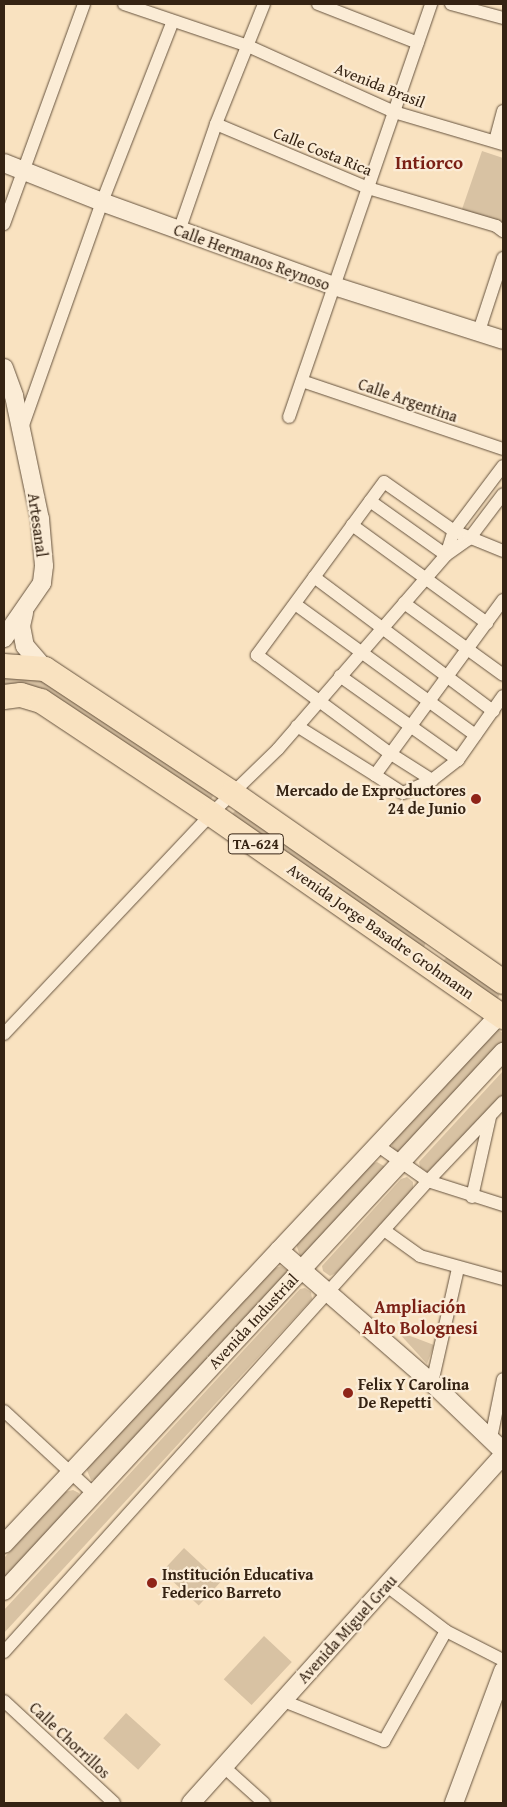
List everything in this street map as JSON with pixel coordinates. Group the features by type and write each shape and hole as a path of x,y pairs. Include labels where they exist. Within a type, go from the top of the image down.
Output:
{"highway":[{"name":"Avenida Jorge Basadre Grohmann","path":"4,666 45,669 232,793 440,940 503,982"},
{"name":"Avenida Jorge Basadre Grohmann","path":"4,697 21,695 41,701 211,814 502,1014"},
{"path":"425,960 440,940"}],"street":[{"path":"4,224 84,4"},
{"name":"Avenida Brasil","path":"124,4 248,46 394,112 499,143"},
{"path":"179,231 216,124 264,4"},
{"path":"318,4 418,43"},
{"path":"289,417 431,4"},
{"path":"451,4 503,18"},
{"path":"21,432 102,202 174,21"},
{"path":"499,143 503,111"},
{"name":"Calle Costa Rica","path":"216,124 368,188 488,224 503,231"},
{"name":"Calle Hermanos Reynoso","path":"4,163 179,231 334,286 503,340"},
{"path":"479,331 503,258"},
{"name":"Artesanal","path":"4,368 14,396 40,520 44,566 42,583 24,612 4,638"},
{"name":"Calle Argentina","path":"302,381 503,449"},
{"path":"446,555 454,531 503,466"},
{"path":"432,780 391,754 257,655 370,501 380,484 392,485 454,531 503,552"},
{"path":"4,1034 211,814 297,726 446,555 469,539 503,494"},
{"path":"370,501 446,555"},
{"path":"352,525 487,624"},
{"path":"314,578 384,626 493,711"},
{"path":"375,775 503,600"},
{"path":"404,603 503,675"},
{"path":"295,604 475,735"},
{"path":"24,612 23,641 27,651 45,669"},
{"path":"4,646 45,669"},
{"path":"340,676 410,728 458,760"},
{"path":"297,726 403,793 432,780 458,760 503,696"},
{"name":"Avenida Industrial","path":"4,1544 377,1144 502,1014"},
{"name":"Avenida Industrial","path":"4,1591 503,1052"},
{"path":"4,1652 428,1181 503,1102"},
{"path":"472,1197 490,1117"},
{"path":"377,1144 400,1163 428,1181 472,1197 503,1205"},
{"path":"384,1230 420,1256 458,1269 503,1279"},
{"path":"279,1250 432,1383 503,1451"},
{"path":"432,1383 458,1269"},
{"path":"491,1438 503,1379"},
{"path":"4,1410 94,1494"},
{"name":"Avenida Miguel Grau","path":"191,1803 281,1700 387,1586 503,1455"},
{"path":"387,1586 446,1630 503,1660"},
{"path":"281,1700 384,1741 446,1630"},
{"path":"454,1803 503,1671"},
{"name":"Calle Chorrillos","path":"4,1701 114,1803"},
{"path":"224,1767 264,1803"}],"shaded area":[{"path":"482,151 503,158 503,230 460,215"},
{"path":"4,677 47,681 210,790 213,796 209,802 4,689"},
{"path":"238,808 427,940 424,947 417,948 230,816"},
{"path":"450,954 501,991 498,998 490,998 442,962"},
{"path":"498,1030 503,1033 503,1042 401,1152 395,1153 390,1141 491,1033"},
{"path":"503,1071 503,1094 434,1169 427,1172 420,1167 419,1162"},
{"path":"377,1162 384,1166 384,1172 307,1255 300,1256 296,1244 369,1165"},
{"path":"407,1177 413,1182 413,1189 336,1273 330,1276 323,1271 322,1266 401,1179"},
{"path":"281,1266 287,1270 284,1279 97,1479 91,1480 86,1468 273,1269"},
{"path":"305,1288 311,1292 312,1299 4,1633 4,1610 300,1289"},
{"path":"397,1331 434,1345 427,1364"},
{"path":"73,1490 79,1493 77,1503 4,1580 4,1558 65,1492"},
{"path":"184,1548 221,1582 199,1606 162,1571"},
{"path":"264,1636 292,1662 252,1705 224,1679"},
{"path":"126,1713 161,1744 138,1770 103,1738"}],"place":[{"name":"Mercado de Exproductores 24 de Junio","path":"476,799"},
{"name":"Felix Y Carolina De Repetti","path":"348,1393"},
{"name":"Institución Educativa Federico Barreto","path":"152,1583"}],"district":[{"name":"Intiorco","path":"429,163"},
{"name":"Ampliación Alto Bolognesi","path":"420,1318"}]}
